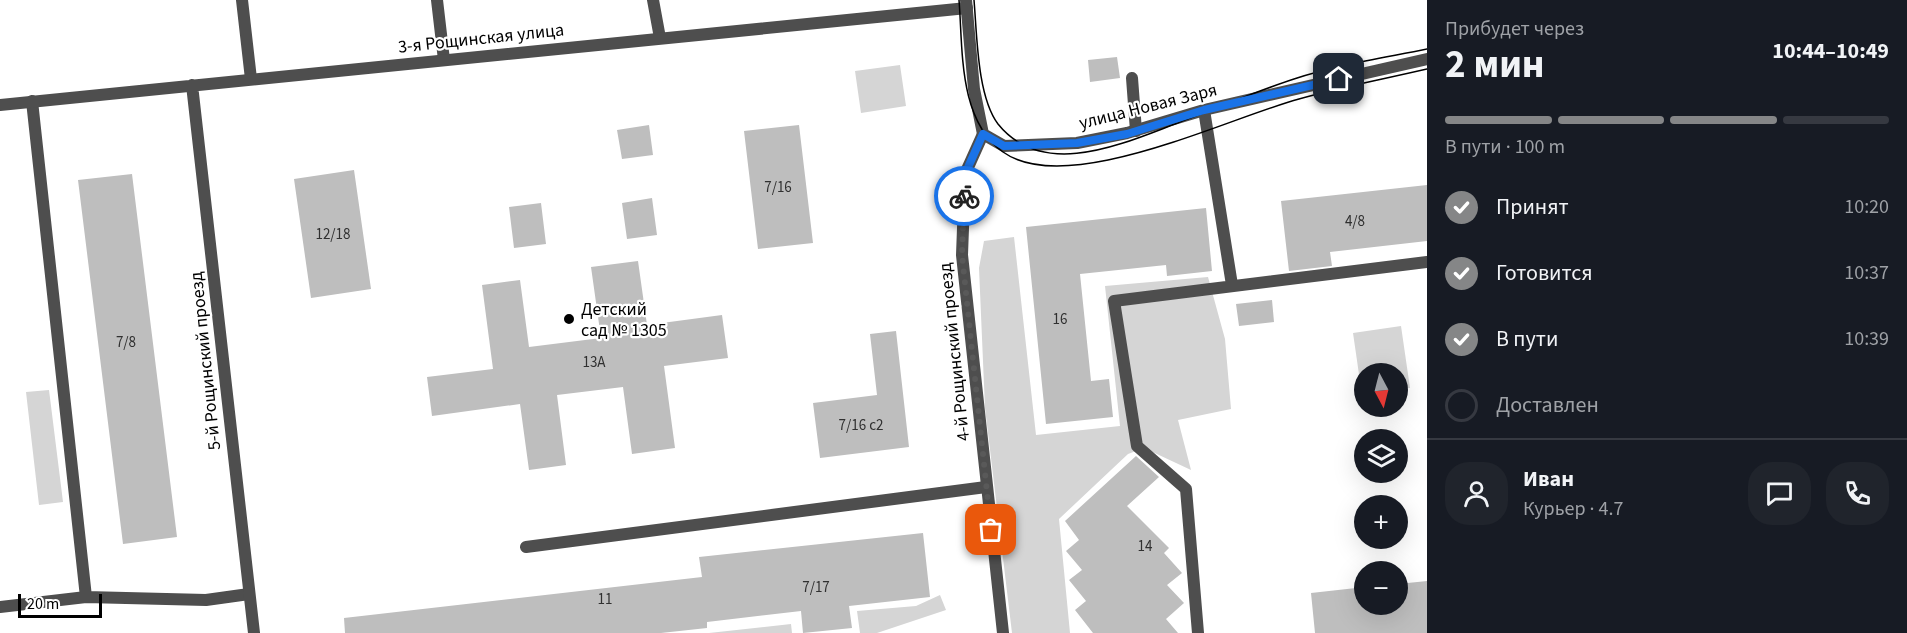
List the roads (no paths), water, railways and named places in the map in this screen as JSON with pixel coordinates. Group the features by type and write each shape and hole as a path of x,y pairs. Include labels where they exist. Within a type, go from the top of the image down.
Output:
{"street":[{"path":"242,0 251,79"},
{"path":"437,0 444,60"},
{"path":"653,0 660,38"},
{"path":"966,4 974,89 983,134"},
{"name":"3-я Рощинская улица","path":"0,105 660,38 966,4"},
{"name":"улица Новая Заря","path":"983,134 1004,146 1077,143 1136,131 1204,110 1427,59"},
{"path":"1132,78 1136,131"},
{"name":"5-й Рощинский проезд","path":"192,85 254,633"},
{"path":"32,102 86,597"},
{"path":"1204,110 1232,285"},
{"name":"4-й Рощинский проезд","path":"983,134 965,174 962,255 999,632"},
{"path":"1198,633 1186,489 1137,446 1114,301 1427,262"},
{"path":"526,547 986,487"},
{"path":"0,607 86,597 206,600 249,594"}],"tram line":[{"path":"959,0 966,82 970,103 978,122 988,138 1003,152 1031,164 1066,166 1148,150 1299,99 1427,69"},
{"path":"974,0 979,64 991,112 998,124 1016,141 1037,150 1060,154 1108,148 1310,74 1427,49"}],"place":[{"name":"Детский сад № 1305","path":"569,319"}]}
